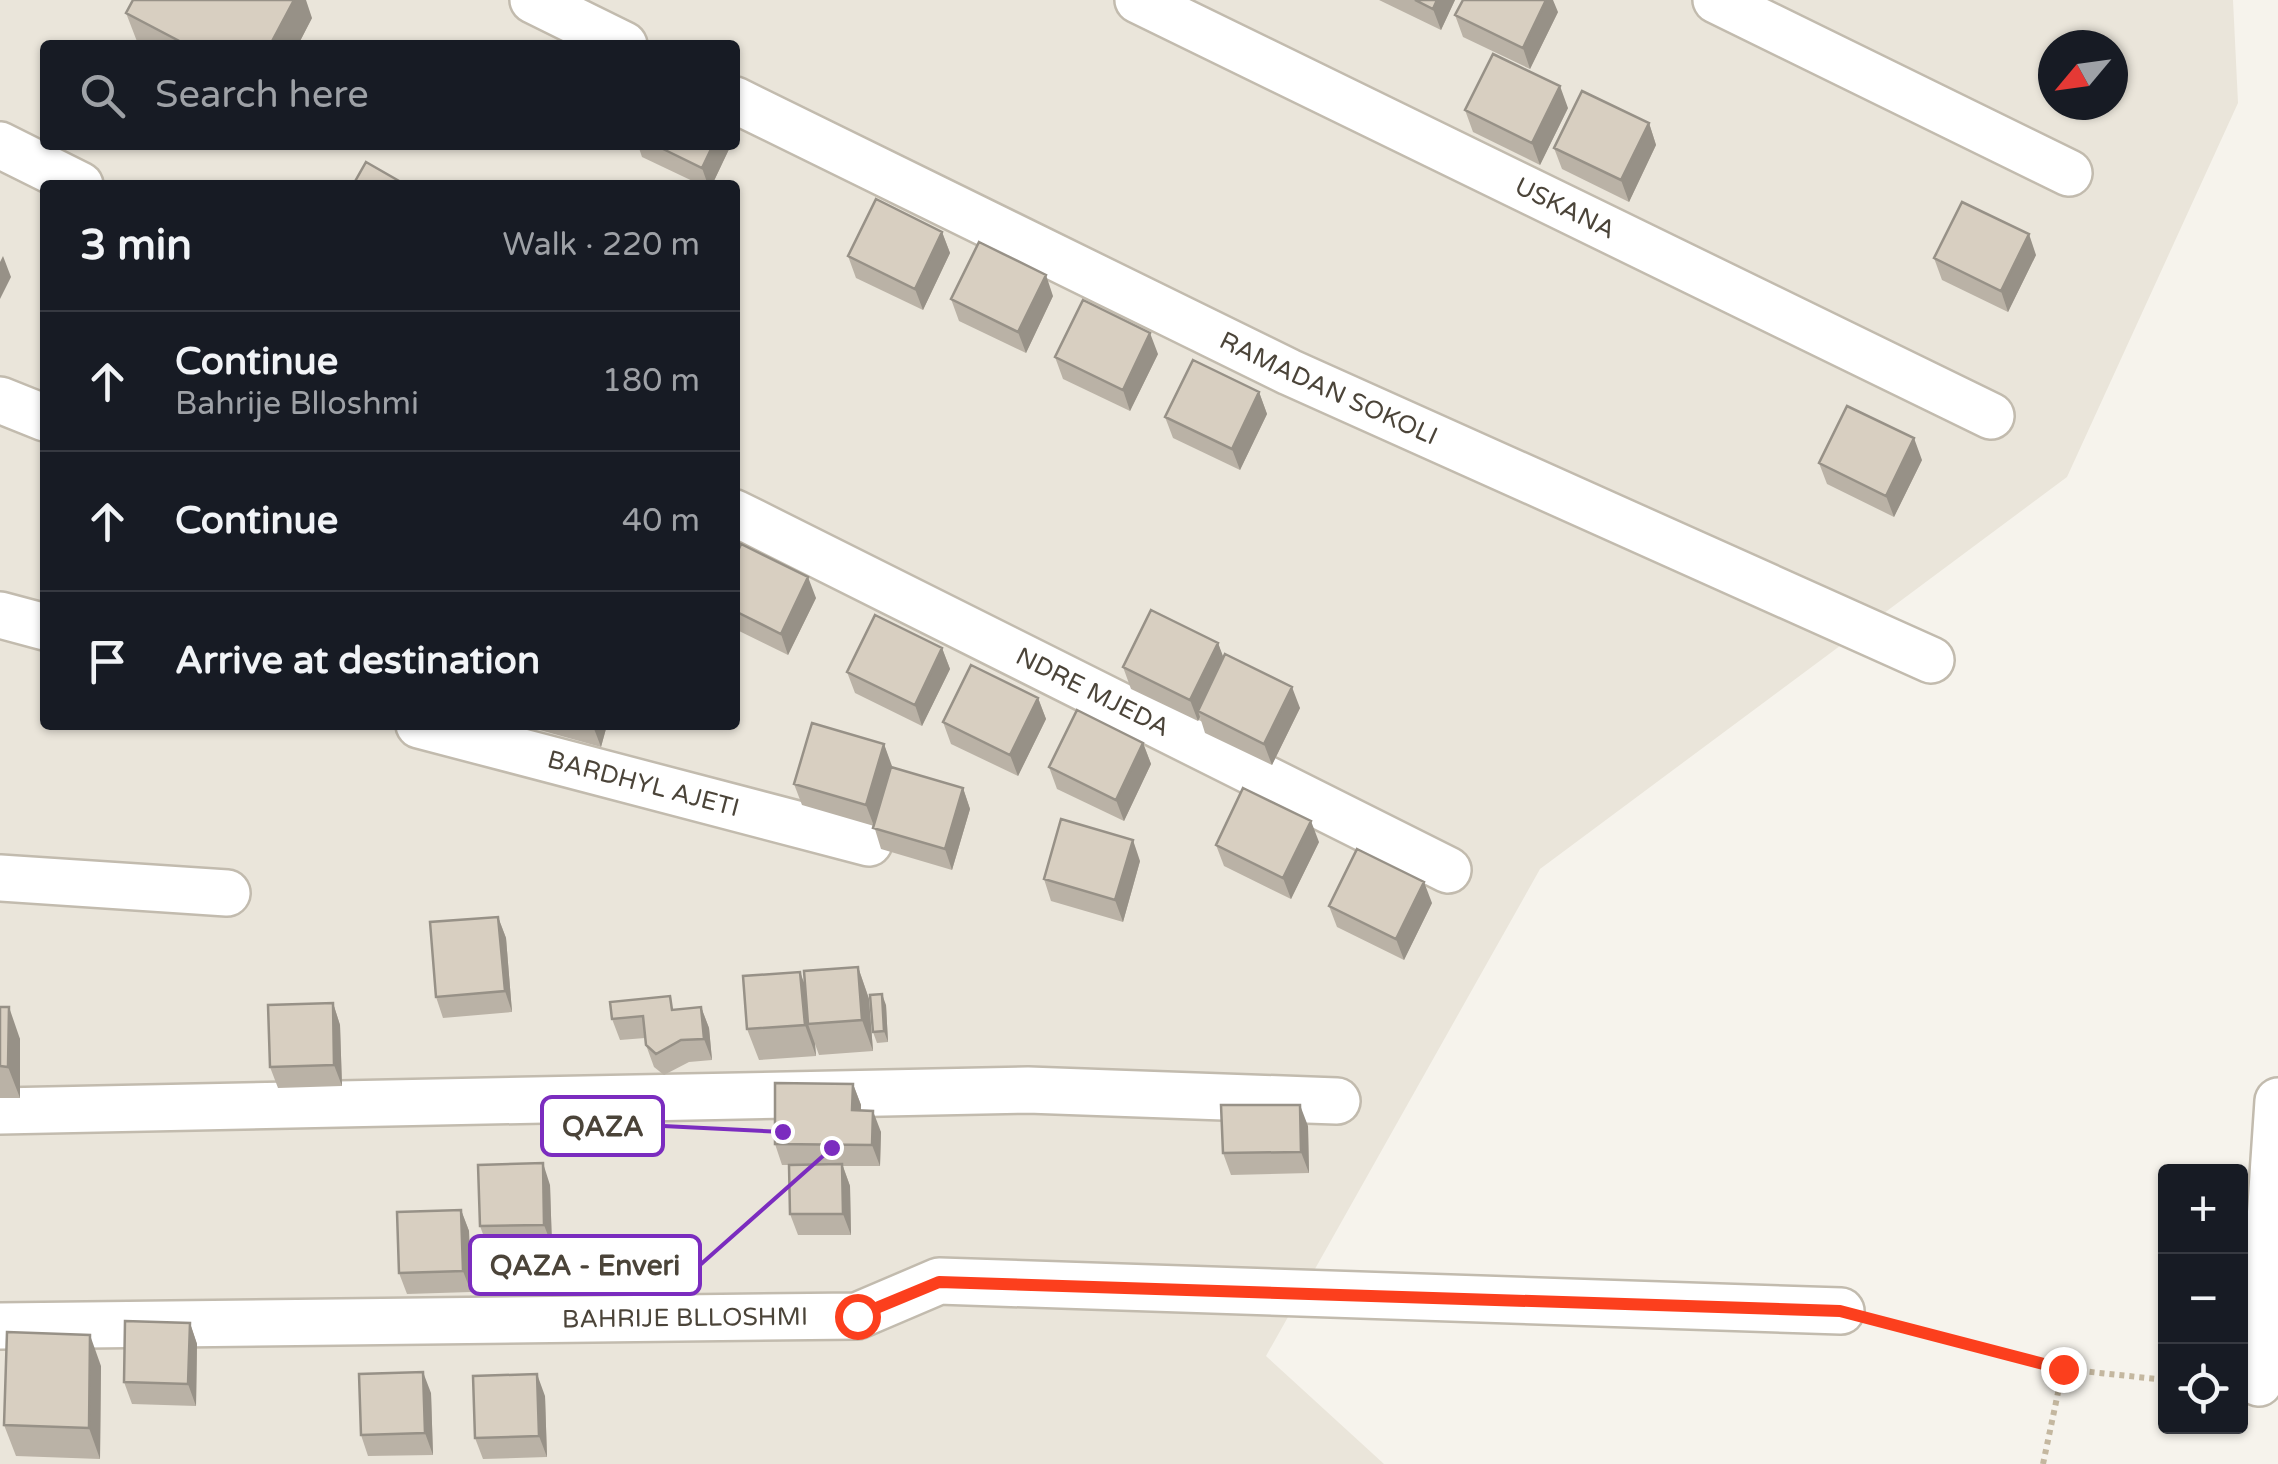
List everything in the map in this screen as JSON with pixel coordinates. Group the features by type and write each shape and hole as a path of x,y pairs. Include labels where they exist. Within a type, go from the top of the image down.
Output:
{"street":[{"path":"532,0 614,40"},
{"name":"USKANA","path":"1138,0 1990,416"},
{"path":"1716,0 2069,173"},
{"name":"RAMADAN SOKOLI","path":"740,102 1289,372 1931,660"},
{"path":"0,145 70,180"},
{"path":"0,400 40,416"},
{"name":"NDRE MJEDA","path":"740,516 1448,870"},
{"path":"0,615 40,626"},
{"name":"BARDHYL AJETI","path":"438,730 869,843"},
{"path":"0,878 226,893"},
{"path":"0,1111 1028,1090 1337,1102"},
{"path":"2259,1383 2278,1101"},
{"name":"BAHRIJE BLLOSHMI","path":"0,1326 857,1316 939,1282 1840,1311"}],"path":[{"path":"1840,1311 2063,1369 2158,1379"},
{"path":"2043,1464 2063,1369"}],"shaded area":[{"path":"0,0 2233,0 2238,103 2067,477 1540,869 1266,1356 1384,1464 0,1464"}],"building":[{"path":"133,0 294,0 273,40 177,40 126,13"},
{"path":"1415,0 1437,0 1433,9"},
{"path":"1463,0 1546,0 1523,48 1455,15"},
{"path":"1493,54 1560,86 1532,143 1465,110"},
{"path":"1582,91 1649,123 1621,180 1554,148"},
{"path":"665,150 711,150 702,168"},
{"path":"366,162 397,180 356,180"},
{"path":"876,199 942,232 915,289 848,256"},
{"path":"1962,202 2029,234 2001,291 1934,258"},
{"path":"979,242 1046,275 1018,332 951,299"},
{"path":"1083,300 1150,333 1123,390 1055,357"},
{"path":"1193,360 1259,392 1232,449 1165,417"},
{"path":"1847,406 1914,438 1886,496 1819,463"},
{"path":"740,546 808,577 781,634 740,614"},
{"path":"1151,610 1218,643 1190,700 1123,667"},
{"path":"875,615 942,648 915,705 847,672"},
{"path":"1225,654 1292,687 1264,744 1198,711"},
{"path":"971,665 1038,698 1010,755 943,722"},
{"path":"1077,710 1143,743 1116,800 1049,767"},
{"path":"812,723 884,744 866,805 794,784"},
{"path":"891,767 963,788 945,849 873,828"},
{"path":"1243,788 1311,821 1283,878 1216,845"},
{"path":"1061,819 1133,840 1115,900 1044,879"},
{"path":"1357,849 1424,882 1396,939 1329,906"},
{"path":"498,917 505,991 436,997 430,922"},
{"path":"858,967 862,1020 808,1024 804,971"},
{"path":"800,972 805,1025 747,1029 743,976"},
{"path":"882,994 884,1031 873,1032 870,995"},
{"path":"670,996 672,1010 701,1007 704,1039 681,1040 656,1054 646,1045 643,1016 612,1019 610,1002"},
{"path":"333,1003 334,1065 270,1067 268,1005"},
{"path":"0,1007 9,1007 8,1067 0,1066"},
{"path":"775,1083 853,1084 852,1110 873,1111 872,1145 775,1144"},
{"path":"1221,1105 1300,1105 1301,1152 1223,1153"},
{"path":"543,1163 544,1225 480,1226 478,1165"},
{"path":"842,1164 843,1214 790,1214 789,1165"},
{"path":"461,1210 463,1271 399,1273 397,1212"},
{"path":"125,1321 190,1323 188,1384 124,1382"},
{"path":"7,1332 90,1335 89,1428 4,1425"},
{"path":"423,1372 425,1433 361,1435 359,1374"},
{"path":"537,1374 539,1436 475,1438 473,1376"}],"place":[{"name":"QAZA","path":"783,1132"},
{"name":"QAZA - Enveri","path":"832,1148"}],"route":[{"path":"857,1316 939,1282 1840,1311 2063,1369"}]}
